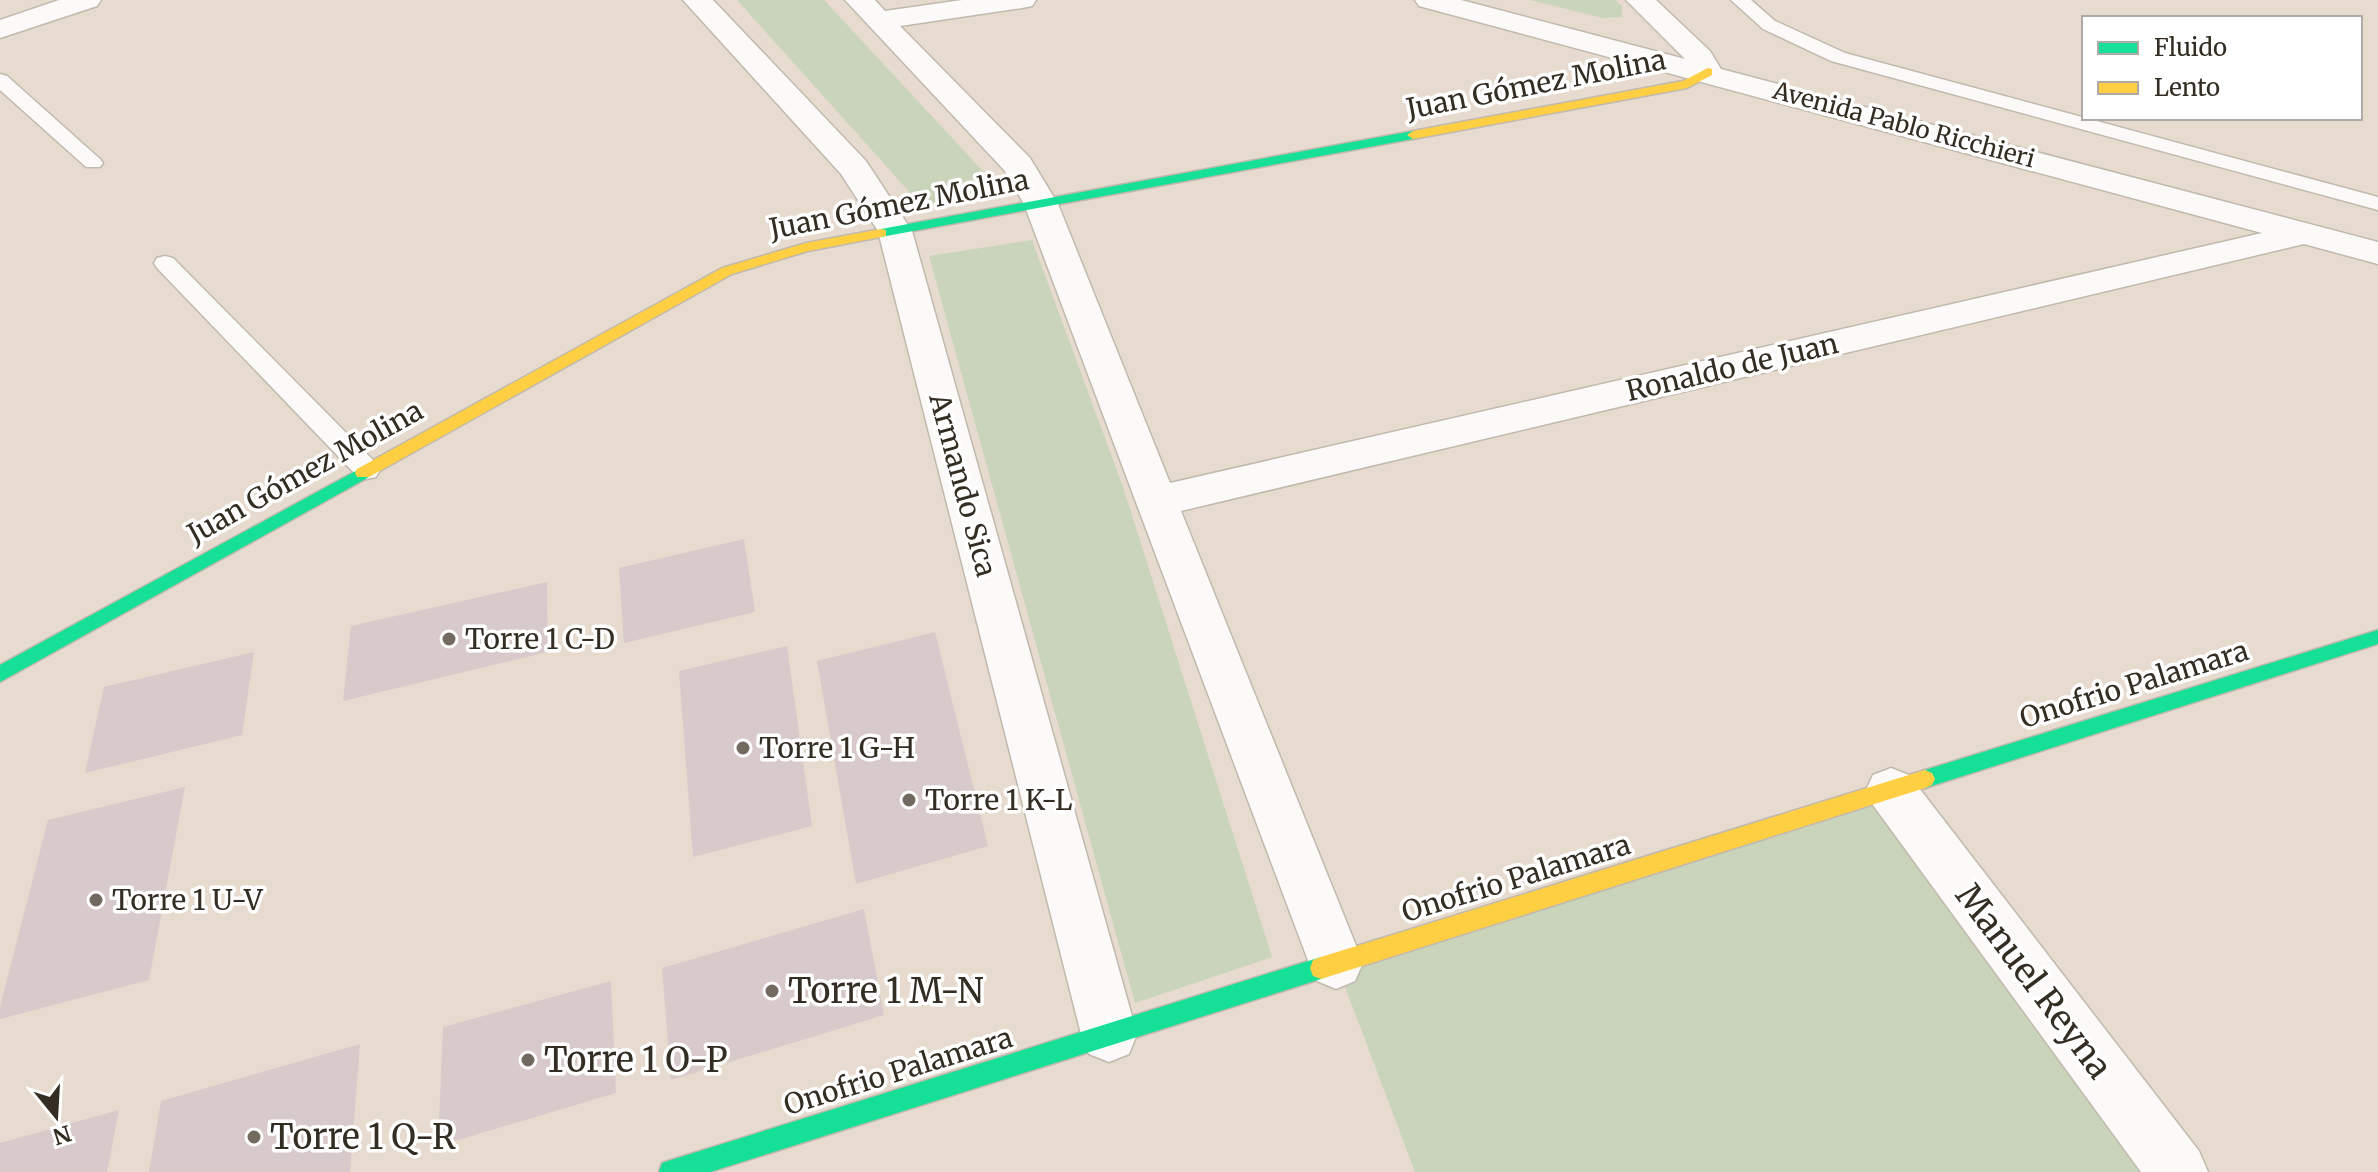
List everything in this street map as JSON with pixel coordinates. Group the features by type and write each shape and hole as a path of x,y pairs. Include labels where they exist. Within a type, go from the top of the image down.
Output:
{"street":[{"path":"0,29 87,0"},
{"name":"Armando Sica","path":"697,0 854,168 895,231 1109,1034"},
{"path":"870,10 1022,0"},
{"name":"Avenida Pablo Ricchieri","path":"1429,0 2378,253"},
{"path":"1640,0 1700,57 1708,72"},
{"path":"870,10 1018,165 1041,204 1336,963"},
{"name":"Juan Gómez Molina","path":"0,674 727,271 806,247 1687,84 1708,72"},
{"name":"Ronaldo de Juan","path":"1158,501 2306,233"},
{"name":"Onofrio Palamara","path":"671,1172 2378,637"},
{"name":"Manuel Reyna","path":"1891,790 2178,1172"}],"lane":[{"path":"1740,0 1769,25 1862,65 2378,204"},
{"path":"0,80 93,163"},
{"path":"165,263 367,470"}],"green space":[{"path":"737,0 824,0 1005,195 923,207"},
{"path":"1530,0 1615,0 1622,6 1622,17 1603,18"},
{"path":"1032,240 1123,487 1272,957 1135,1003 929,256"},
{"path":"1891,790 2178,1172 1415,1172 1336,963"}],"building":[{"path":"744,539 755,612 624,643 619,568"},
{"name":"Torre 1 C-D","path":"547,582 548,652 343,701 351,626"},
{"path":"935,632 988,846 856,884 817,661"},
{"name":"Torre 1 G-H","path":"787,646 812,826 693,857 679,671"},
{"path":"254,652 242,735 85,773 104,687"},
{"name":"Torre 1 U-V","path":"185,787 149,980 0,1019 0,1007 48,820"},
{"name":"Torre 1 M-N","path":"864,909 884,1015 671,1080 662,968"},
{"name":"Torre 1 O-P","path":"611,981 616,1093 438,1146 443,1027"},
{"name":"Torre 1 Q-R","path":"360,1044 350,1172 149,1172 161,1101"},
{"path":"119,1110 107,1172 0,1172 0,1143"}],"traffic: fast":[{"path":"881,233 1413,135"},
{"path":"0,674 363,473"},
{"path":"1925,779 2378,637"},
{"path":"671,1172 1321,968"}],"traffic: slow":[{"path":"1413,135 1687,84 1708,72"},
{"path":"363,473 727,271 806,247 881,233"},
{"path":"1321,968 1925,779"}],"place":[{"name":"Torre 1 C-D","path":"449,639"},
{"name":"Torre 1 G-H","path":"743,748"},
{"name":"Torre 1 K-L","path":"909,800"},
{"name":"Torre 1 U-V","path":"96,900"},
{"name":"Torre 1 M-N","path":"772,991"},
{"name":"Torre 1 O-P","path":"528,1060"},
{"name":"Torre 1 Q-R","path":"254,1137"}]}
